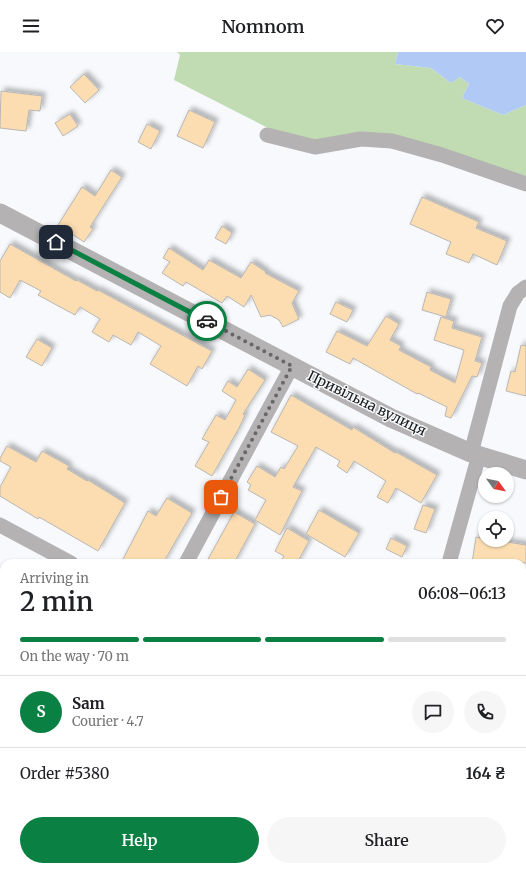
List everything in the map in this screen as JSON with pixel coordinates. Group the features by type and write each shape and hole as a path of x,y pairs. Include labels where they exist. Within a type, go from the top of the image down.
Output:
{"street":[{"path":"267,135 315,147 361,139 392,141 442,155 526,184"},
{"name":"Привільна вулиця","path":"0,213 391,418 475,454 526,470"},
{"path":"450,559 510,306 518,293 526,287"},
{"path":"188,559 292,366"},
{"path":"0,525 64,559"}],"green space":[{"path":"177,52 398,52 395,64 431,68 451,83 460,77 469,84 462,98 503,115 526,105 526,188 443,159 364,143 315,150 174,80 180,55"}],"water":[{"path":"398,52 526,52 526,105 503,115 462,98 469,84 460,77 451,83 431,68 395,64"}],"building":[{"path":"84,74 99,90 85,103 70,87"},
{"path":"1,91 42,96 40,111 29,110 26,131 0,128"},
{"path":"189,110 215,122 203,148 177,136"},
{"path":"70,114 78,126 63,136 55,123"},
{"path":"147,124 160,131 151,149 138,142"},
{"path":"111,170 122,177 90,227 93,229 84,242 58,225 82,187 95,196"},
{"path":"422,197 479,222 476,228 507,241 497,265 473,254 469,263 446,254 451,242 410,224"},
{"path":"222,226 232,233 226,244 215,238"},
{"path":"10,244 76,281 77,280 97,291 98,290 212,351 202,369 198,366 187,386 150,364 161,346 138,332 131,345 113,335 109,342 92,332 100,319 80,307 75,315 38,295 41,291 20,280 10,298 0,292 0,261"},
{"path":"169,248 203,270 209,260 241,278 251,262 266,272 265,273 299,291 292,303 299,319 283,327 279,320 270,315 261,317 251,295 244,307 227,296 222,303 186,282 183,286 162,273 170,262 163,258"},
{"path":"427,292 451,299 446,317 422,310"},
{"path":"336,302 353,310 347,322 330,314"},
{"path":"386,316 399,324 390,340 401,346 399,350 431,367 430,370 455,383 464,350 434,340 441,317 454,321 452,328 482,337 475,361 482,363 477,377 472,376 451,418 445,416 447,407 418,393 417,394 353,358 350,364 326,352 337,331 367,346"},
{"path":"37,339 52,348 42,366 26,357"},
{"path":"521,345 526,346 526,396 506,391 511,371 515,372"},
{"path":"248,369 265,380 243,414 245,415 239,428 212,476 195,466 209,442 202,439 216,415 225,420 236,400 222,391 228,381 237,387"},
{"path":"291,395 352,430 353,427 395,453 396,452 437,475 421,503 396,488 388,503 377,497 386,481 354,461 347,473 337,466 340,461 316,447 293,487 302,491 280,535 255,520 266,500 248,490 251,485 247,482 257,466 275,477 281,467 284,469 298,446 271,432"},
{"path":"7,446 36,462 42,451 69,466 67,469 125,503 98,551 39,517 38,519 0,496 0,487 11,467 0,461 0,458"},
{"path":"167,498 192,513 165,559 123,559 148,511 156,516"},
{"path":"423,505 435,509 426,533 414,529"},
{"path":"319,510 359,533 345,557 306,534"},
{"path":"234,512 255,524 236,559 208,559"},
{"path":"287,528 309,541 299,559 282,559 284,556 275,551"},
{"path":"476,537 478,537 478,547 514,547 514,543 526,545 526,559 473,559"},
{"path":"391,538 407,546 402,557 386,549"}],"way so far":[{"path":"207,321 292,366 221,497"}],"route":[{"path":"56,242 207,321"}]}
